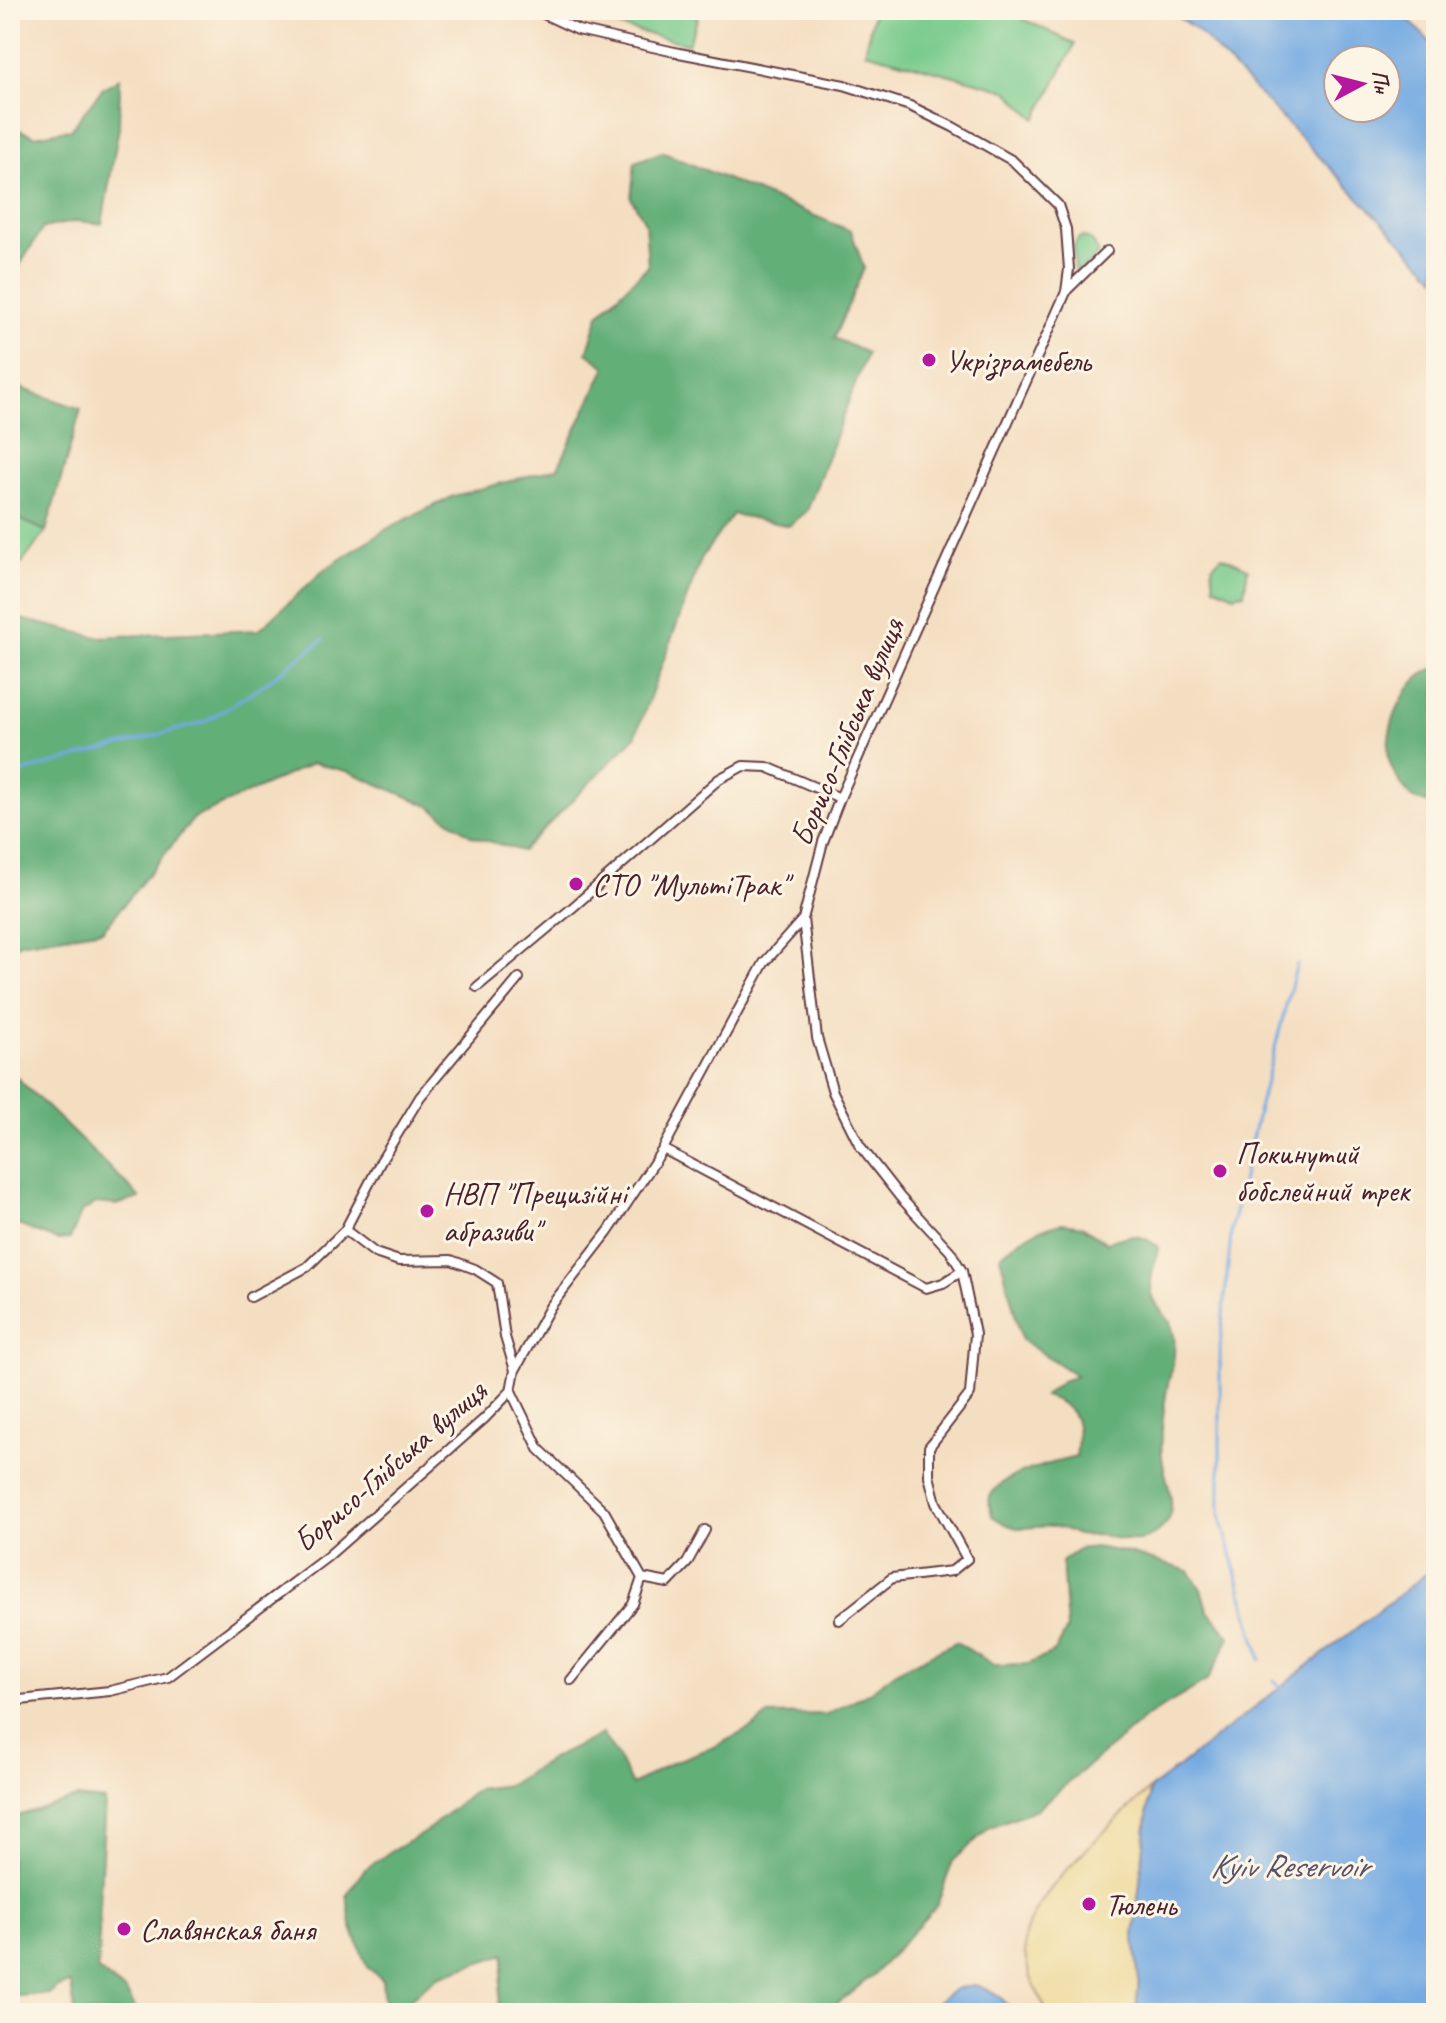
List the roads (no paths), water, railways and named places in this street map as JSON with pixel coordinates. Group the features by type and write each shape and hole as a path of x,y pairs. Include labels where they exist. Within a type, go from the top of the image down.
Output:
{"street":[{"name":"Борисо-Глібська вулиця","path":"10,1701 110,1691 168,1677 327,1557 484,1419 511,1391 515,1370 550,1307 608,1232 663,1149 764,963 803,919 823,842 840,798 1066,292 1069,269 1066,229 1058,205 1013,161 953,127 910,106 844,85 578,30 535,10"},
{"name":"Борисо-Глібська вулиця","path":"1066,292 1107,251"},
{"path":"477,987 719,779 731,772 743,766 767,767 840,798"},
{"path":"803,919 817,1038 833,1092 860,1146 900,1197 950,1251 962,1271 975,1334 970,1394 929,1447 929,1476 936,1503 967,1559 952,1571 892,1578 839,1620"},
{"path":"251,1297 307,1267 345,1230 381,1161 420,1097 519,978"},
{"path":"663,1149 926,1288 943,1283 962,1271"},
{"path":"345,1230 375,1253 399,1261 451,1260 475,1269 497,1283 505,1337 515,1370"},
{"path":"511,1391 539,1449 604,1511 642,1578 633,1604 571,1680"},
{"path":"642,1578 668,1583 687,1563 705,1530"}],"water":[{"path":"1167,10 1399,10 1436,48 1436,278 1198,31"},
{"name":"Kyiv Reservoir","path":"1436,1566 1436,2013 1136,2013 1139,1980 1134,1937 1150,1789"},
{"path":"974,1985 997,1995 1015,2013 926,2013 947,1994"}],"waterway":[{"path":"10,782 22,772 205,722 263,685 323,640"},
{"path":"1261,1660 1220,1514 1220,1346 1232,1226 1297,964"},
{"path":"1274,1680 1283,1689"}],"place":[{"name":"Укрізрамебель","path":"929,360"},
{"name":"СТО \"МультіТрак\"","path":"576,884"},
{"name":"Покинутий бобслейний трек","path":"1220,1171"},
{"name":"НВП \"Прецизійні абразиви\"","path":"427,1211"},
{"name":"Тюлень","path":"1089,1904"},
{"name":"Славянская баня","path":"124,1929"}]}
